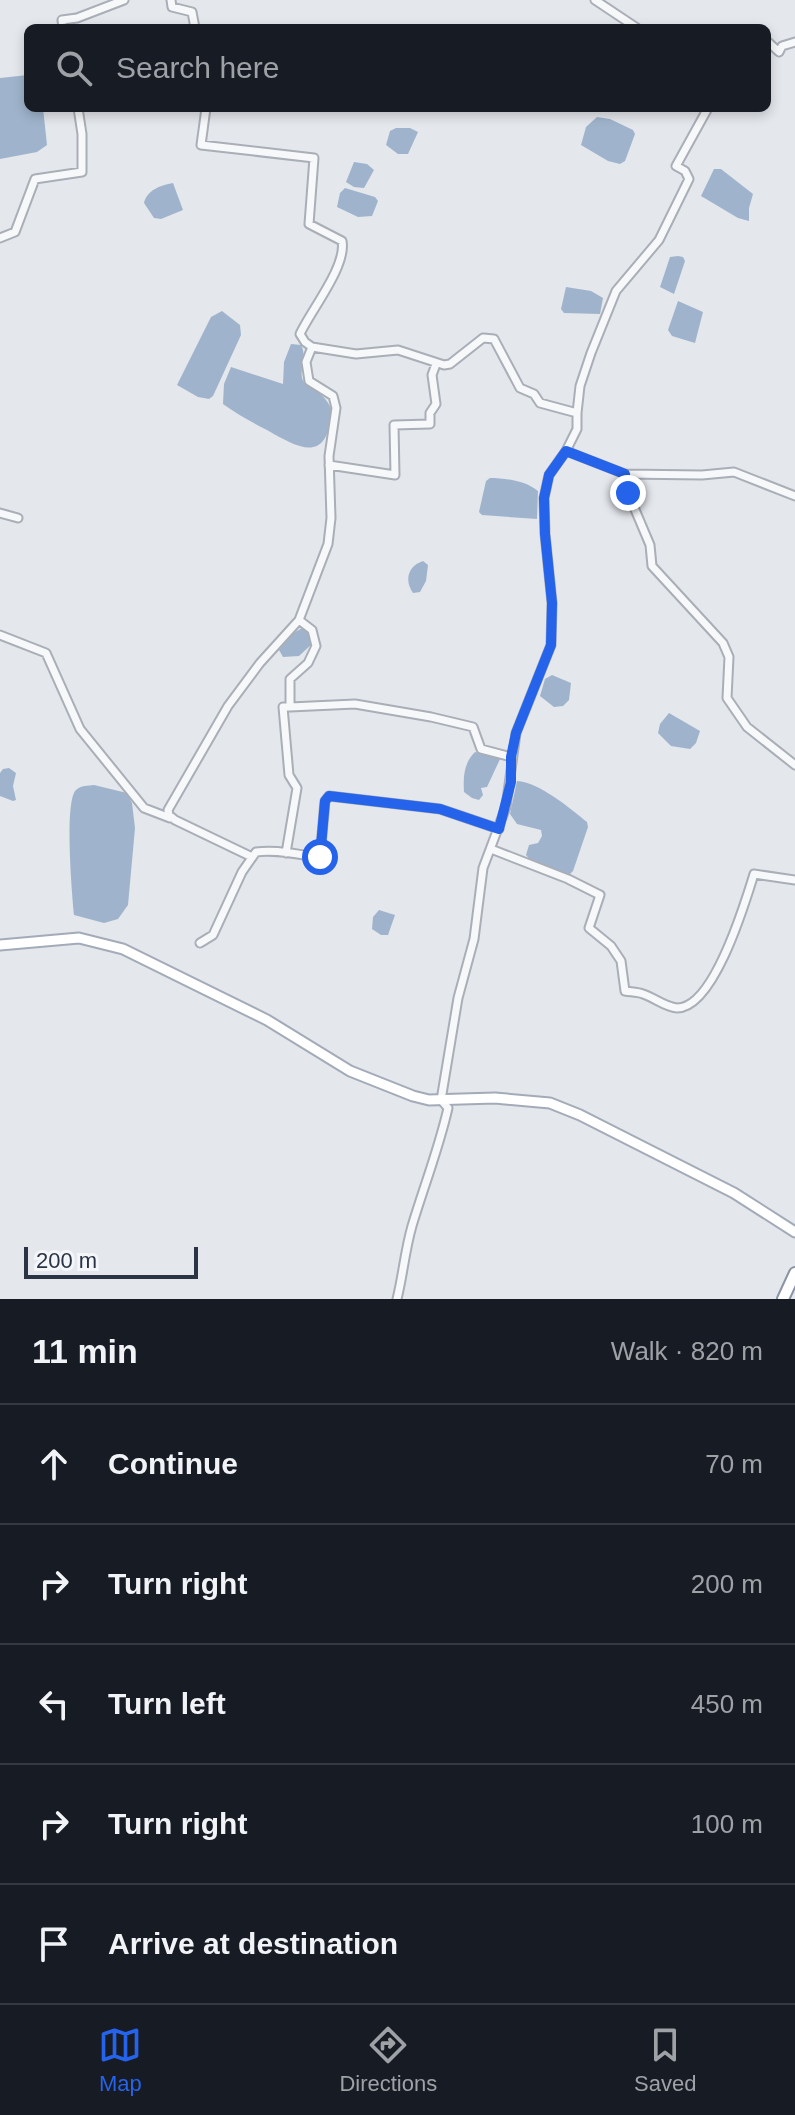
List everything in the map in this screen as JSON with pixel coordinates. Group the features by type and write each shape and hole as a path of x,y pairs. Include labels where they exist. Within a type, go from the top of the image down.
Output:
{"highway":[{"path":"783,1299 795,1273"}],"main road":[{"path":"0,945 79,938 123,949 267,1020 350,1071 429,1100 495,1098 550,1103 734,1193 795,1232"}],"street":[{"path":"62,24 62,20 77,18 124,0"},
{"path":"171,0 172,7 192,12 194,24"},
{"path":"595,0 631,24"},
{"path":"771,45 779,52 782,46 795,42"},
{"path":"0,238 15,232 35,179 82,172 79,112"},
{"path":"205,112 201,145 314,158 309,224 342,241 343,247 335,270 300,334 305,342 312,347 356,354 398,350 436,364 450,364 489,336 494,339 520,388 534,394 540,403 577,413"},
{"path":"397,1299 411,1229 438,1153 448,1108 441,1100 458,998 474,939 483,868 499,829 511,782 511,757 516,733 551,645 552,603 544,498 549,475 577,429 580,386 606,313 616,291 659,240 689,179 685,171 676,166 706,112"},
{"path":"175,820 168,810 228,706 260,663 299,620 328,544 331,518 329,465 336,408 333,396 309,381 306,362 312,347"},
{"path":"329,465 395,475 394,425 430,424 430,413 436,404 432,375 436,364"},
{"path":"566,451 625,474 702,475 734,472 795,496"},
{"path":"625,474 628,493 650,545 652,566 723,643 729,657 727,698 747,727 795,765"},
{"path":"0,513 18,518"},
{"path":"290,707 290,679 308,663 316,646 312,630 299,620"},
{"path":"0,635 46,653 80,729 144,808 252,857"},
{"path":"286,853 297,788 289,775 283,707 355,704 431,717 473,727 481,749 511,757"},
{"path":"200,943 213,935 242,872 256,852 274,849 320,857 325,801 329,796 440,809 499,829"},
{"path":"491,849 600,895 589,928 611,946 621,961 625,991 643,994 675,1008 688,1006 703,994 739,923 754,874 795,880"}],"water":[{"path":"24,75 24,112 43,112 47,145 37,152 0,159 0,78"},
{"path":"597,117 610,119 633,130 635,134 625,161 620,164 608,161 581,145 586,127"},
{"path":"410,128 418,132 408,154 398,154 386,145 390,131"},
{"path":"354,162 367,164 374,170 364,188 346,182"},
{"path":"714,169 721,169 753,194 749,221 738,218 701,196"},
{"path":"173,183 183,210 161,219 154,218 144,203 146,198 155,189"},
{"path":"345,188 375,197 378,201 372,216 358,217 337,207 340,193"},
{"path":"678,256 685,261 674,294 660,287 670,257"},
{"path":"566,287 591,291 603,298 600,314 564,313 561,309"},
{"path":"678,301 703,312 695,343 672,336 668,330"},
{"path":"222,311 240,325 241,335 213,396 209,399 198,397 177,385 211,317"},
{"path":"291,344 301,345 303,349 302,378 325,398 332,411 324,439 310,448 290,442 223,404 224,384 231,367 283,384 284,362"},
{"path":"490,478 516,481 538,491 537,519 482,515 479,512 486,481"},
{"path":"423,561 428,565 426,581 420,592 413,593 409,574 414,566"},
{"path":"302,628 308,629 313,643 299,656 283,657 279,650 290,635"},
{"path":"552,675 571,683 569,700 563,706 554,707 540,696 545,679"},
{"path":"669,713 700,731 690,749 671,746 658,733 660,724"},
{"path":"475,752 501,757 487,787 481,788 483,795 479,800 464,792 465,770"},
{"path":"9,768 16,773 13,786 16,800 13,801 0,796 0,773"},
{"path":"517,781 545,791 587,822 588,827 569,875 531,861 526,855 529,845 538,843 542,836 541,830 517,824 510,814"},
{"path":"94,785 127,793 132,803 135,828 128,905 118,919 104,923 74,915 72,889 72,798 78,788"},
{"path":"379,910 395,915 388,935 381,935 372,929 373,917"}],"route":[{"path":"320,857 325,801 329,796 440,809 499,829 511,782 511,757 516,733 529,707 551,645 553,622 544,498 549,475 566,451 625,474 628,493"}]}
